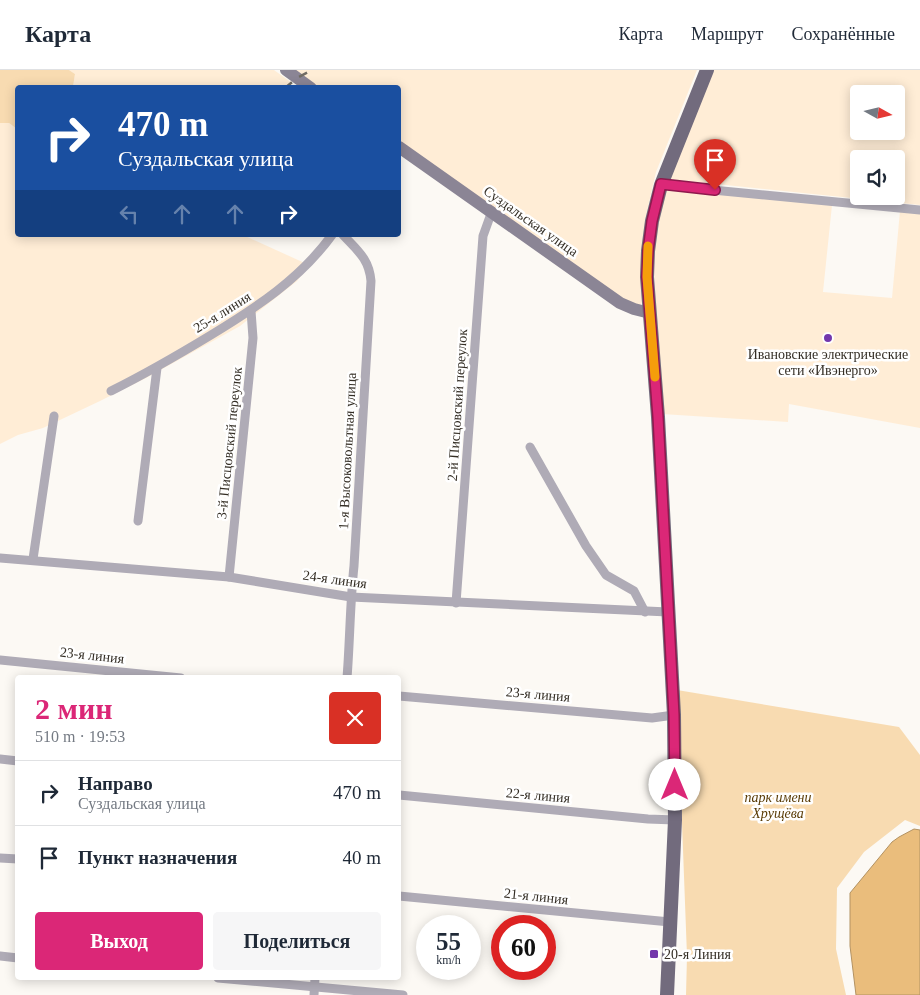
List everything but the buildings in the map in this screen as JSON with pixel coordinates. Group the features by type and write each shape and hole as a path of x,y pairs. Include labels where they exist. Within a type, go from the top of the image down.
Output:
{"main road":[{"path":"286,70 307,85"},
{"path":"667,995 675,820 674,715 658,417 647,277 648,251 652,221 661,184 707,70"},
{"name":"Суздальская улица","path":"401,148 620,302 634,310 650,314"}],"street":[{"path":"661,184 920,210"},
{"name":"2-й Писцовский переулок","path":"456,603 483,236 492,211"},
{"name":"25-я линия","path":"111,391 157,368 251,311 294,278 315,257 330,237"},
{"name":"1-я Высоковольтная улица","path":"345,237 363,256 370,269 371,281 351,597 348,675"},
{"name":"3-й Писцовский переулок","path":"230,576 253,338 251,311"},
{"path":"138,521 157,368"},
{"path":"33,560 54,416"},
{"path":"530,447 586,546 601,568 606,575 634,591 645,612"},
{"name":"24-я линия","path":"0,558 230,576 351,597 668,612"},
{"name":"23-я линия","path":"0,660 150,675"},
{"name":"23-я линия","path":"401,696 652,718 674,715"},
{"path":"0,759 15,761"},
{"name":"22-я линия","path":"401,796 675,820"},
{"path":"0,858 15,859"},
{"name":"21-я линия","path":"401,896 670,922"},
{"path":"0,956 15,958"},
{"path":"242,980 403,995"}],"shaded area":[{"path":"69,70 274,70 292,83 290,85 73,85 75,74"},
{"path":"283,70 697,70 656,172 645,220 644,294 642,303 636,308 401,150 401,85 305,85"},
{"path":"710,70 920,70 920,205 905,203 905,150 850,150 850,198 668,179"},
{"path":"0,123 9,123 15,128 15,237 247,237 309,265 297,281 240,326 100,401 43,428 18,435 0,444"},
{"path":"665,189 832,205 823,292 892,298 900,211 920,213 920,428 789,404 788,422 662,414 653,256 656,228"},
{"path":"914,829 920,830 920,995 856,995 850,946 850,893 892,842"}],"green space":[{"path":"0,70 69,70 75,74 73,85 15,85 15,128 9,123 0,123"},
{"name":"парк имени Хрущёва","path":"677,690 899,727 920,755 920,826 905,820 864,852 837,888 836,949 846,995 686,995 687,956"}],"railway":[{"path":"289,85 312,70"}],"slow traffic":[{"path":"648,246 647,277 655,377"}],"place":[{"name":"Ивановские электрические сети «Ивэнерго»","path":"828,338"},
{"name":"20-я Линия","path":"654,954"}],"route":[{"path":"675,785 674,715 658,417 647,277 648,251 652,221 661,184 715,190"}]}
